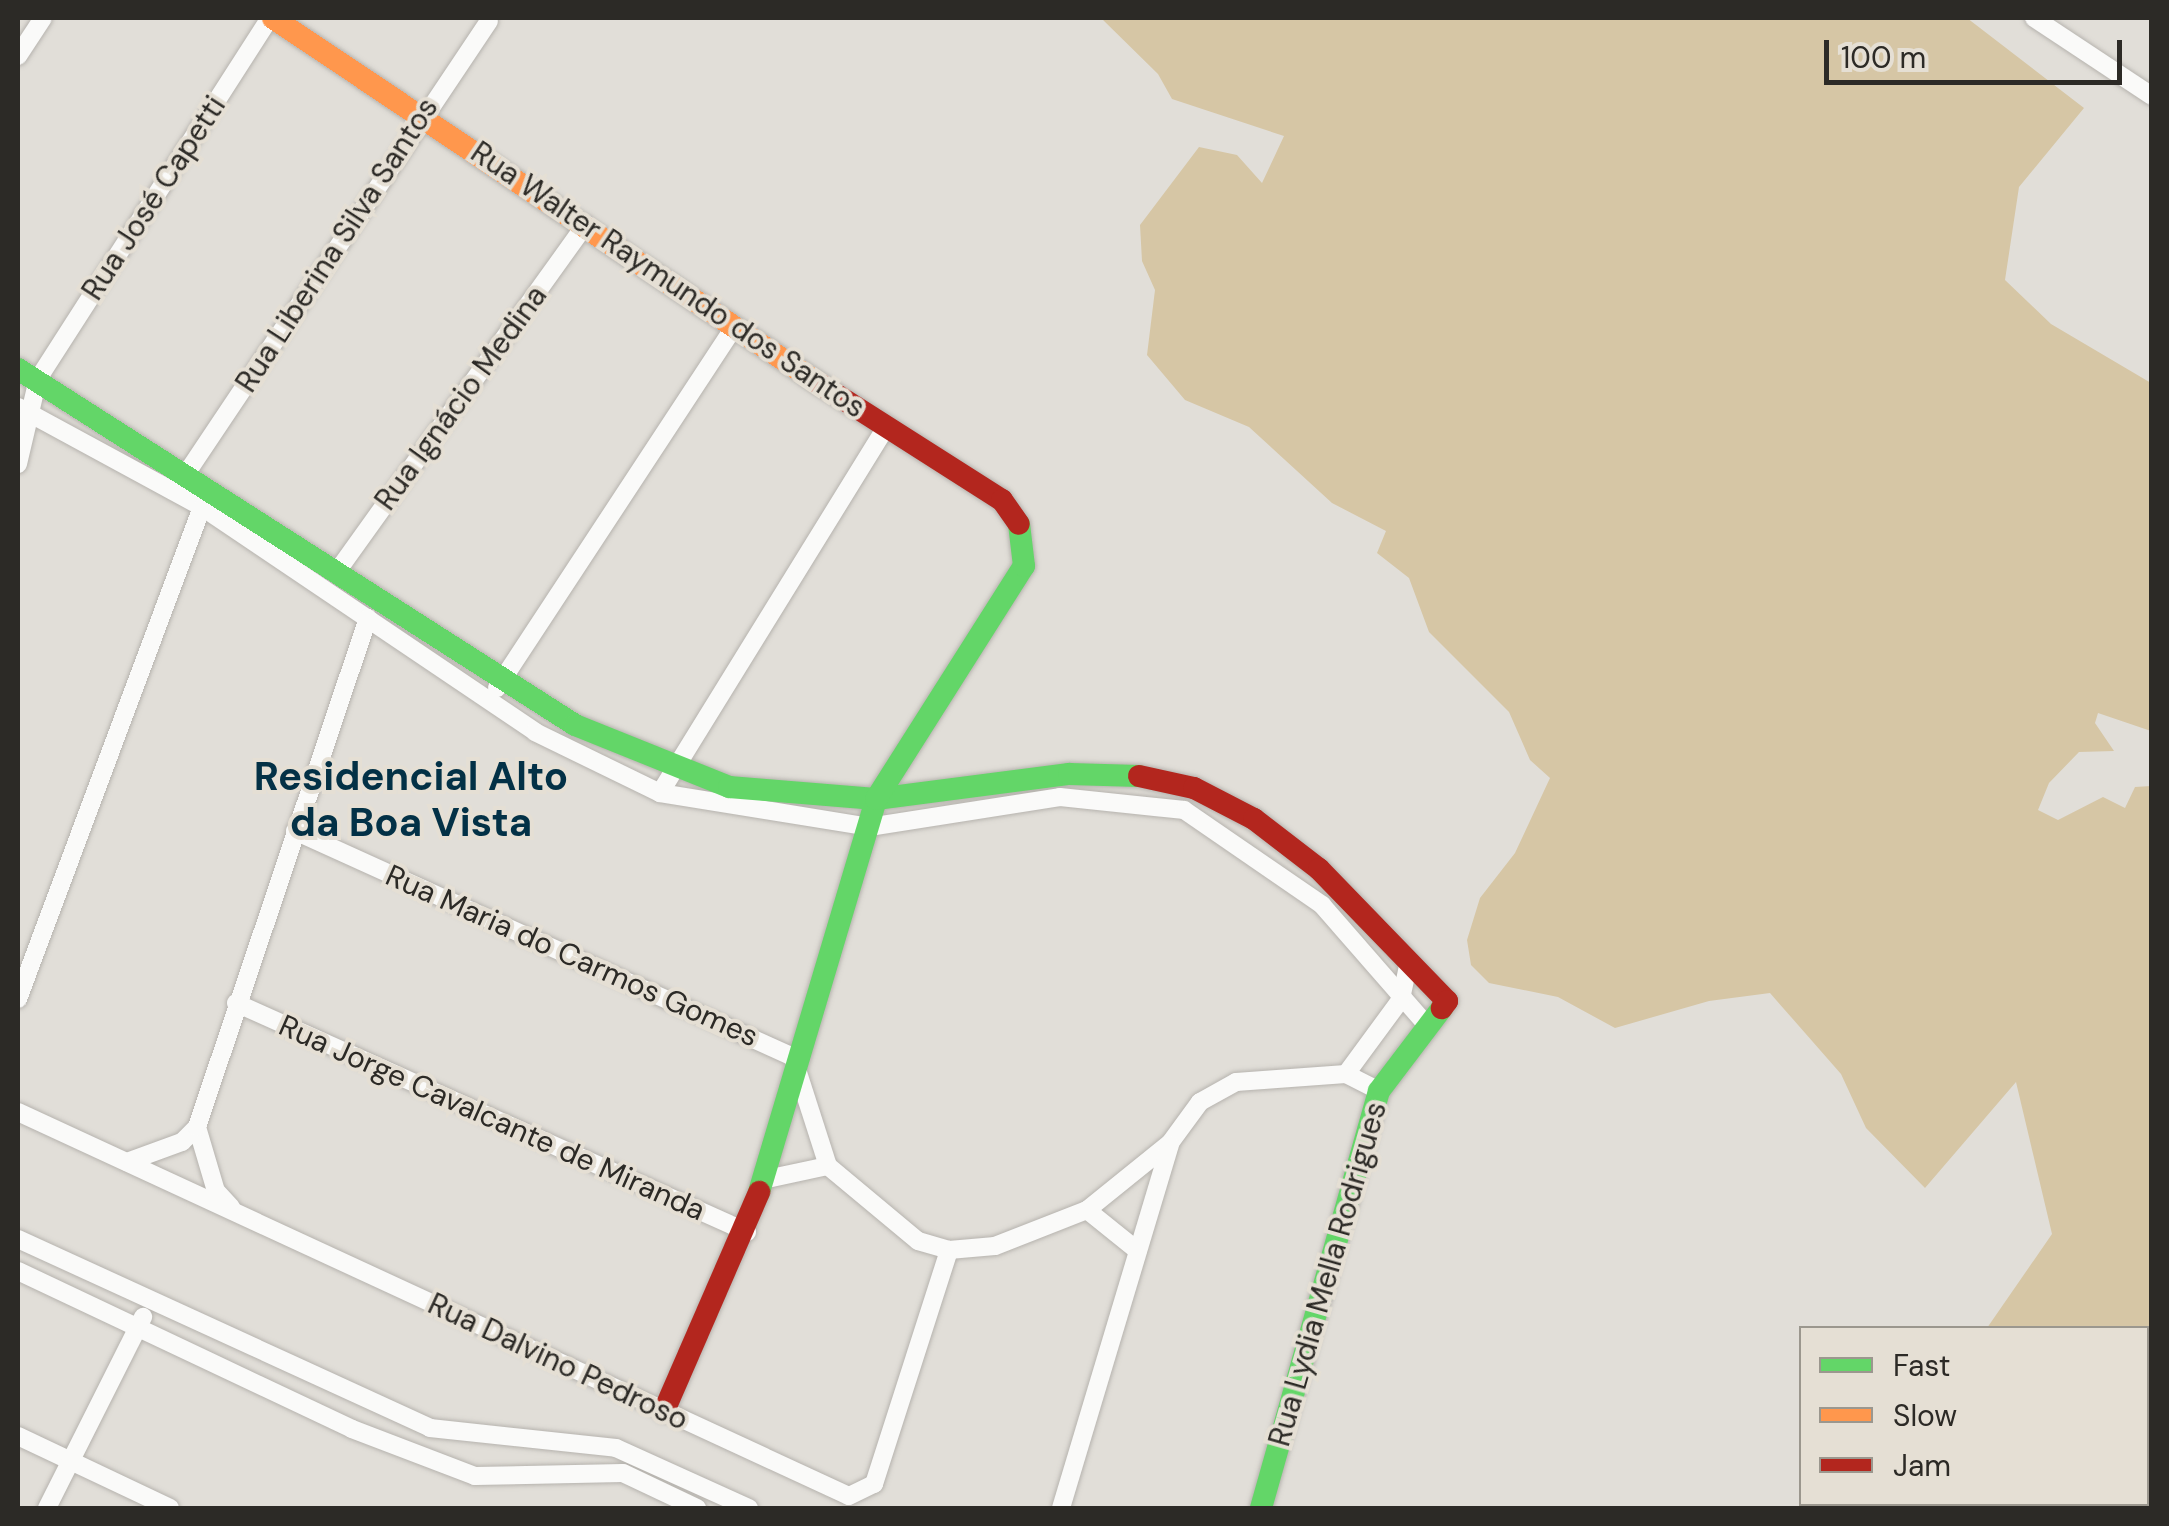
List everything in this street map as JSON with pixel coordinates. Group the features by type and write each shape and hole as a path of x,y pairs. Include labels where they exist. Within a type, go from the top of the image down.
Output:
{"street":[{"path":"18,56 42,18"},
{"name":"Rua Walter Raymundo dos Santos","path":"272,18 586,224 733,329 1002,500 1024,530 1024,566 876,799"},
{"name":"Rua José Capetti","path":"28,374 272,18"},
{"path":"2034,18 2152,96"},
{"name":"Rua Liberina Silva Santos","path":"188,472 421,116 489,22"},
{"name":"Rua Ignácio Medina","path":"336,573 586,224"},
{"path":"498,686 733,329"},
{"path":"18,464 28,374 188,472 498,686 535,732 660,793 869,827 1060,797 1184,810 1322,904 1425,1023"},
{"path":"26,411 202,507 368,618 575,725 729,787 876,799 1070,774 1132,774 1194,788 1254,819 1319,870 1409,961 1401,999 1346,1074"},
{"path":"660,793 887,426"},
{"path":"18,999 202,507"},
{"path":"127,1162 182,1142 197,1127 368,618"},
{"path":"664,1411 748,1232 794,1057 876,799"},
{"name":"Rua Maria do Carmos Gomes","path":"295,831 794,1057"},
{"name":"Rua Lydia Mella Rodrigues","path":"1261,1508 1379,1091 1425,1023 1447,1000 1409,961"},
{"name":"Rua Jorge Cavalcante de Miranda","path":"236,1004 748,1232"},
{"path":"794,1057 828,1166 918,1241 949,1250 995,1246 1087,1210 1170,1143 1200,1102 1236,1082 1346,1074 1379,1091"},
{"name":"Rua Dalvino Pedroso","path":"18,1112 848,1496 867,1492 949,1250"},
{"path":"197,1127 216,1191 234,1212"},
{"path":"1061,1508 1170,1143"},
{"path":"762,1180 828,1166"},
{"path":"1087,1210 1138,1251"},
{"path":"18,1239 430,1428 616,1448 748,1508"},
{"path":"18,1271 352,1430 475,1476 622,1473 697,1508"},
{"path":"47,1508 151,1301"},
{"path":"18,1436 170,1508"}],"shaded area":[{"path":"1101,18 1967,18 2084,108 2019,187 2005,280 2051,324 2151,383 2151,731 2098,713 2095,723 2114,751 2079,752 2049,783 2038,810 2058,820 2103,797 2125,808 2135,787 2151,786 2151,1508 2076,1506 2149,1506 2149,1326 1988,1326 2052,1234 2016,1082 1925,1188 1866,1128 1841,1074 1770,993 1709,1001 1615,1028 1558,997 1489,983 1471,965 1467,940 1480,898 1515,853 1550,778 1530,760 1509,712 1429,632 1409,578 1377,553 1386,531 1332,503 1249,427 1185,400 1147,355 1155,290 1142,261 1140,225 1199,147 1237,155 1262,183 1284,136 1172,99 1158,74"}],"traffic: fast":[{"path":"18,369 575,725 729,787 876,799 1069,774 1139,776"},
{"path":"759,1192 876,799 1024,566 1019,524"},
{"path":"1261,1508 1379,1091 1442,1008"}],"traffic: slow":[{"path":"273,18 818,383"}],"traffic: jam":[{"path":"818,383 1002,500 1019,524"},
{"path":"1139,776 1194,788 1254,819 1319,869 1447,1001 1442,1008"},
{"path":"664,1411 759,1192"}],"district":[{"name":"Residencial Alto da Boa Vista","path":"411,799"}]}
